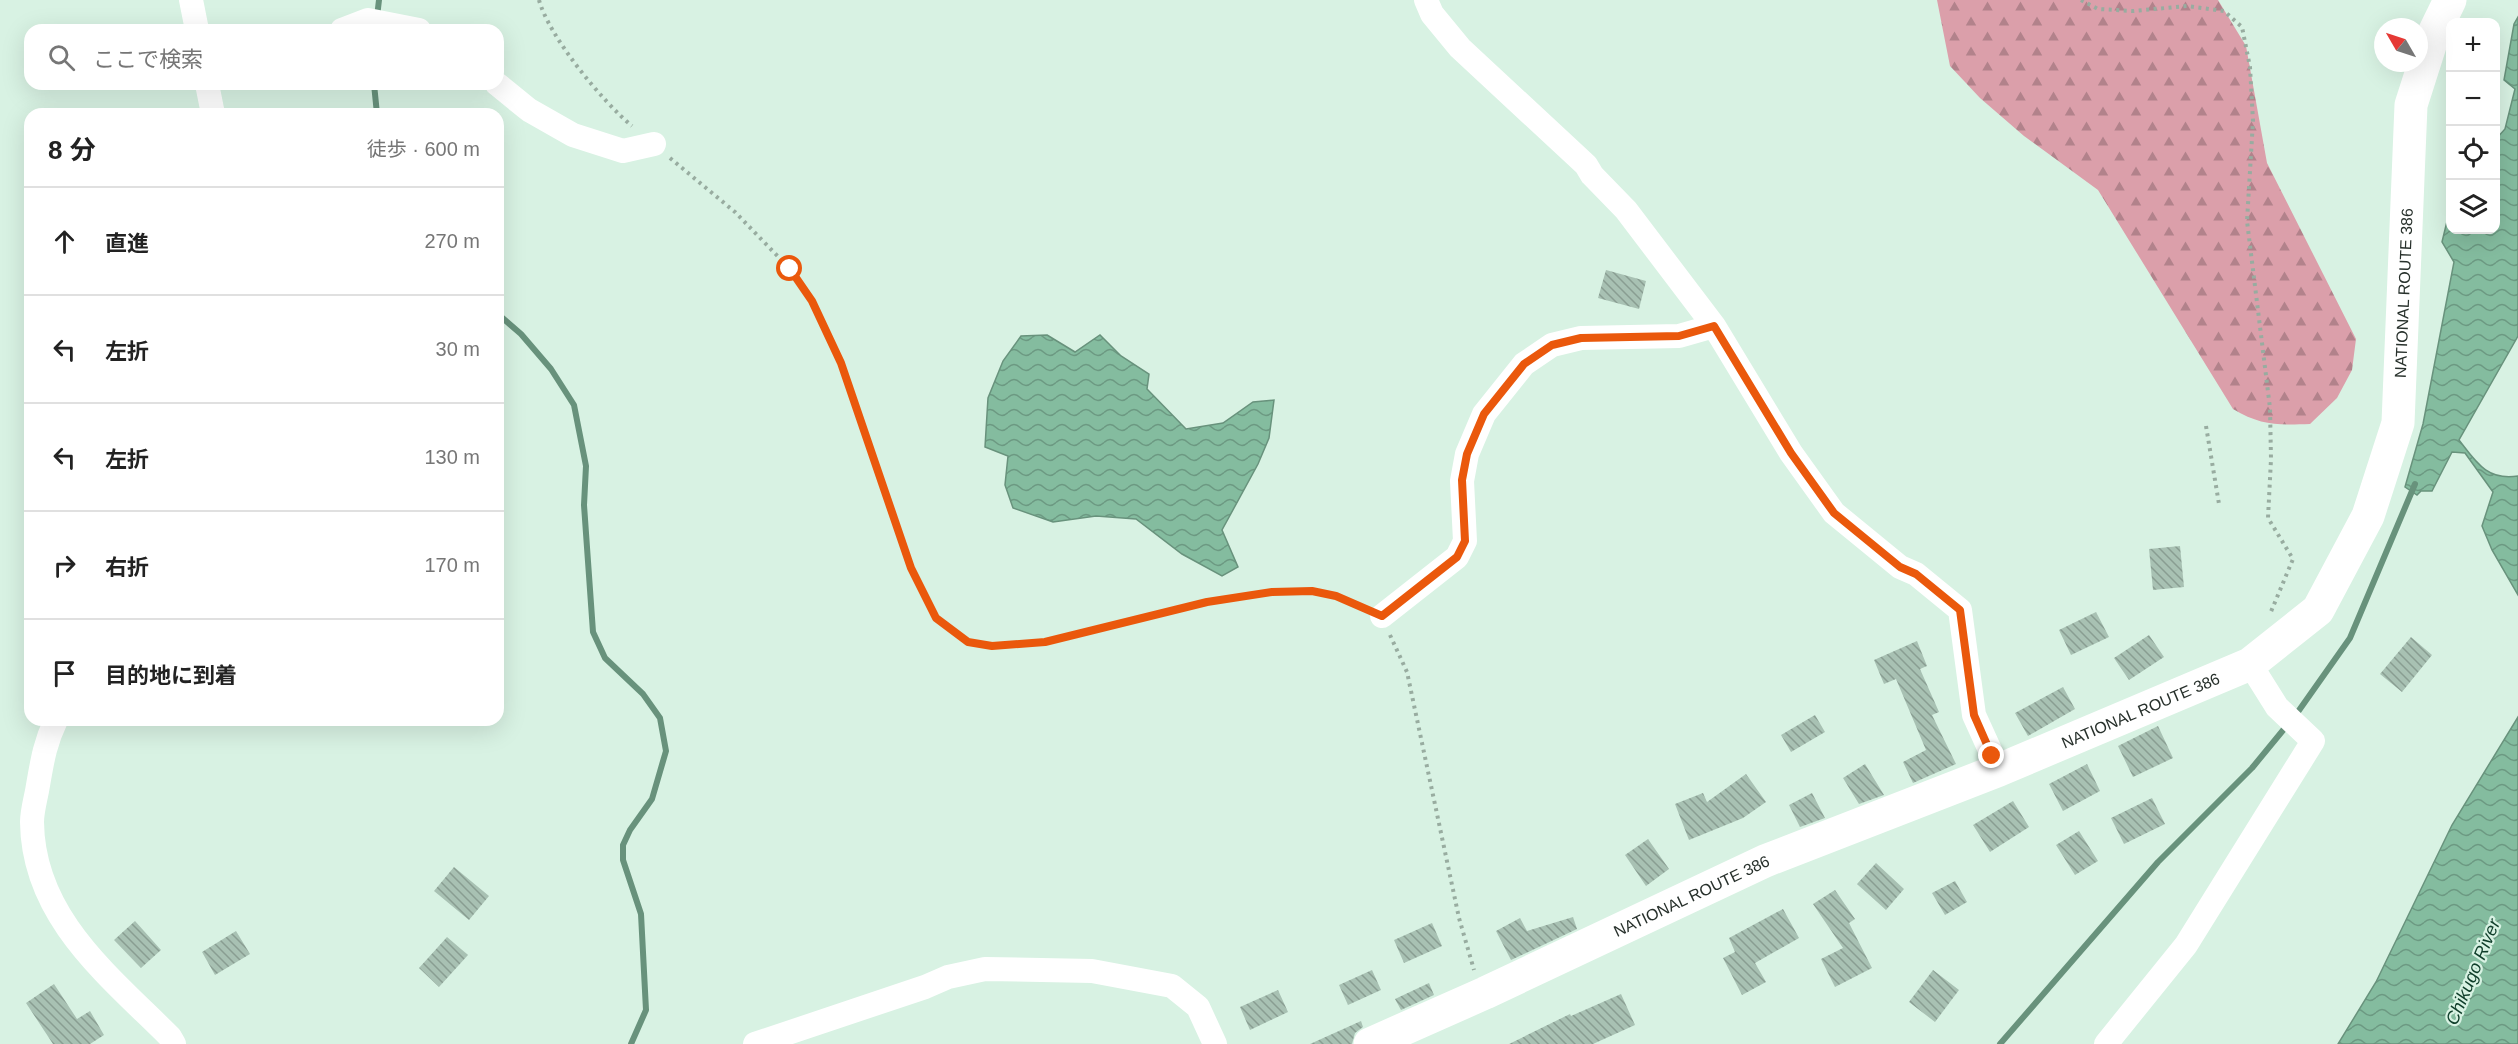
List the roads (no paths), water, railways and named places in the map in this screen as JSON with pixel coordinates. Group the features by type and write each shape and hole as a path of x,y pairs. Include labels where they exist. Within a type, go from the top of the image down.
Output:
{"highway":[{"name":"NATIONAL ROUTE 386","path":"1370,1044 1485,993 1765,861 1999,770 2250,664 2318,610 2368,516 2398,423 2411,105 2434,33 2450,0"}],"street":[{"path":"191,0 196,24"},
{"path":"1426,0 1432,14 1460,48 1586,165 1592,176 1626,210 1714,326 1791,453 1834,513 1900,567 1916,574 1960,610 1974,715 1999,770"},
{"path":"358,24 368,20 388,24"},
{"path":"504,90 529,110 573,135 623,151 654,144"},
{"path":"1382,616 1457,557 1465,541 1462,480 1467,454 1484,414 1524,364 1552,345 1581,338 1679,336 1714,326"},
{"path":"2106,1044 2186,945 2313,741 2277,707 2250,664"},
{"path":"53,726 45,744 32,821 36,859 45,891 68,930 167,1042"},
{"path":"755,1044 925,987 948,977 985,969 1092,971 1172,986 1198,1007 1215,1044"}],"water":[{"path":"2518,17 2518,336 2459,440 2477,462 2490,473 2507,477 2518,476 2518,595 2492,550 2482,526 2493,492 2465,453 2452,452 2432,491 2421,491 2417,495 2405,487 2423,424 2454,262 2442,242 2446,226 2446,234 2500,234 2500,135 2505,129 2515,89 2504,80 2514,24"},
{"path":"1047,335 1075,352 1100,335 1121,356 1149,374 1147,389 1186,429 1223,423 1253,402 1274,400 1269,438 1258,464 1222,530 1238,567 1222,576 1182,554 1136,519 1096,516 1053,522 1013,508 1005,485 1008,456 985,447 988,398 1003,361 1021,336"},
{"name":"Chikugo River","path":"2518,717 2518,1044 2338,1044 2376,982 2452,825"}],"waterway":[{"path":"377,17 379,0"},
{"path":"375,90 376,108"},
{"path":"504,319 521,334 551,369 574,405 586,466 584,505 593,632 605,658 643,694 660,718 666,751 652,799 630,830 623,845 623,860 641,914 646,1010 631,1044"},
{"path":"2295,716 2350,638 2415,484"},
{"path":"2000,1044 2158,862 2252,768 2289,723"}]}
